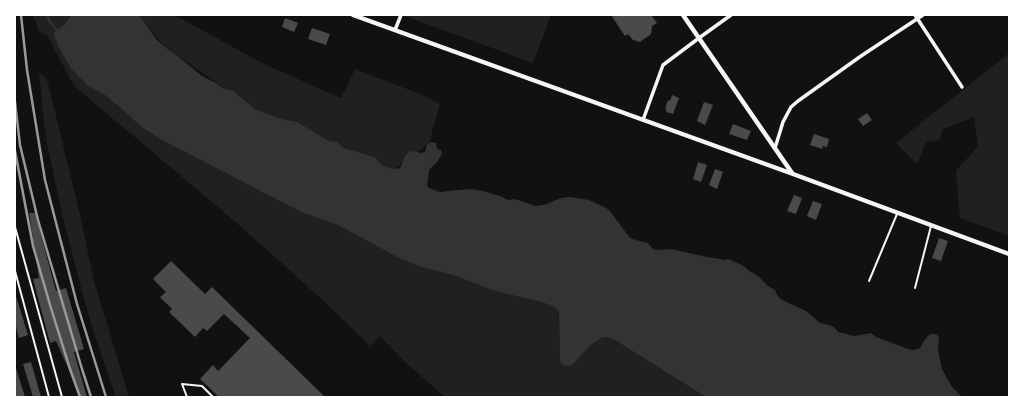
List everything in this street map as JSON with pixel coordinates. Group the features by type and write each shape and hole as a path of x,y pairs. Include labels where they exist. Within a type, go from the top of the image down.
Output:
{"street":[{"path":"353,15 793,174 1009,254"},
{"path":"395,30 400,15"},
{"path":"683,15 793,174"},
{"path":"643,120 663,65 732,15"},
{"path":"774,148 782,122 791,108 798,101 917,17 923,15"},
{"path":"917,17 962,87"}],"lane":[{"path":"869,281 897,213"},
{"path":"915,288 931,225"},
{"path":"15,227 62,397"},
{"path":"15,271 49,397"},
{"path":"187,397 182,384 202,386 213,397"}],"shaded area":[{"path":"33,15 71,15 65,24 53,33 58,46 71,69 88,86 105,95 140,126 158,138 301,212 338,225 397,257 418,266 456,276 495,291 553,306 558,309 559,316 560,360 566,365 574,363 592,344 601,338 606,337 613,339 706,397 445,397 405,362 380,336 370,346 273,255 74,86 47,35 39,32"},
{"path":"71,15 139,15 157,40 166,48 202,76 223,88 233,91 255,109 281,119 297,122 330,141 337,142 344,148 374,157 381,164 391,168 400,168 405,156 409,152 425,152 427,144 432,142 436,143 437,149 441,150 442,154 429,170 427,185 429,188 437,191 470,189 483,191 509,200 515,199 536,206 544,205 561,198 568,197 589,200 610,211 630,238 648,243 653,249 671,249 712,258 724,260 728,259 744,266 775,290 777,295 782,300 806,311 820,323 835,328 838,332 854,336 871,333 876,337 914,350 920,348 930,334 936,334 939,338 938,350 942,369 952,387 962,397 706,397 613,339 606,337 601,338 592,344 570,366 563,365 560,360 559,312 553,306 495,291 456,276 418,266 397,257 338,225 301,212 158,138 140,126 105,95 88,86 71,69 58,46 53,33 65,24"},
{"path":"138,15 174,15 268,66 341,98 355,69 420,94 440,104 429,143 394,169 255,109 166,48"},
{"path":"402,15 551,15 533,63"},
{"path":"1009,53 1009,236 960,218 956,171 978,146 974,117 943,129 940,140 926,142 917,164 896,143"},
{"path":"39,72 47,79 80,215 94,281 129,397 116,397 84,299 63,218 48,148"}],"building":[{"path":"611,15 651,15 657,23 652,26 651,34 640,42 633,40 628,34 625,36"},
{"path":"285,18 298,23 294,32 282,27"},
{"path":"312,28 330,34 326,45 308,39"},
{"path":"672,95 679,98 673,114 666,112 665,109 668,100 670,101"},
{"path":"704,102 713,105 705,125 697,121"},
{"path":"867,113 872,120 863,126 858,119"},
{"path":"733,124 751,131 747,140 729,134"},
{"path":"814,134 829,139 827,147 823,146 822,149 810,145"},
{"path":"698,162 707,165 701,182 693,179"},
{"path":"715,169 723,172 717,189 709,185"},
{"path":"794,195 802,198 796,214 787,211"},
{"path":"813,201 822,204 816,220 807,216"},
{"path":"29,213 35,213 56,291 66,288 84,349 74,352 87,397 81,397 56,341 50,343 33,279 39,278"},
{"path":"939,238 948,241 941,261 932,258"},
{"path":"171,261 205,294 212,287 325,397 219,397 200,379 213,365 218,371 250,338 224,314 207,331 203,328 195,337 169,312 172,309 160,297 166,292 153,279"},
{"path":"15,293 28,335 19,338 15,324"},
{"path":"31,362 41,397 33,397 23,364"},
{"path":"15,365 25,397 15,397"}],"waterway":[{"path":"47,15 50,22 58,31"}],"railway":[{"path":"21,15 27,70 45,180 77,304 106,397"},
{"path":"15,102 20,145 38,220 91,397"},
{"path":"15,151 33,246 50,305 80,397"}]}
